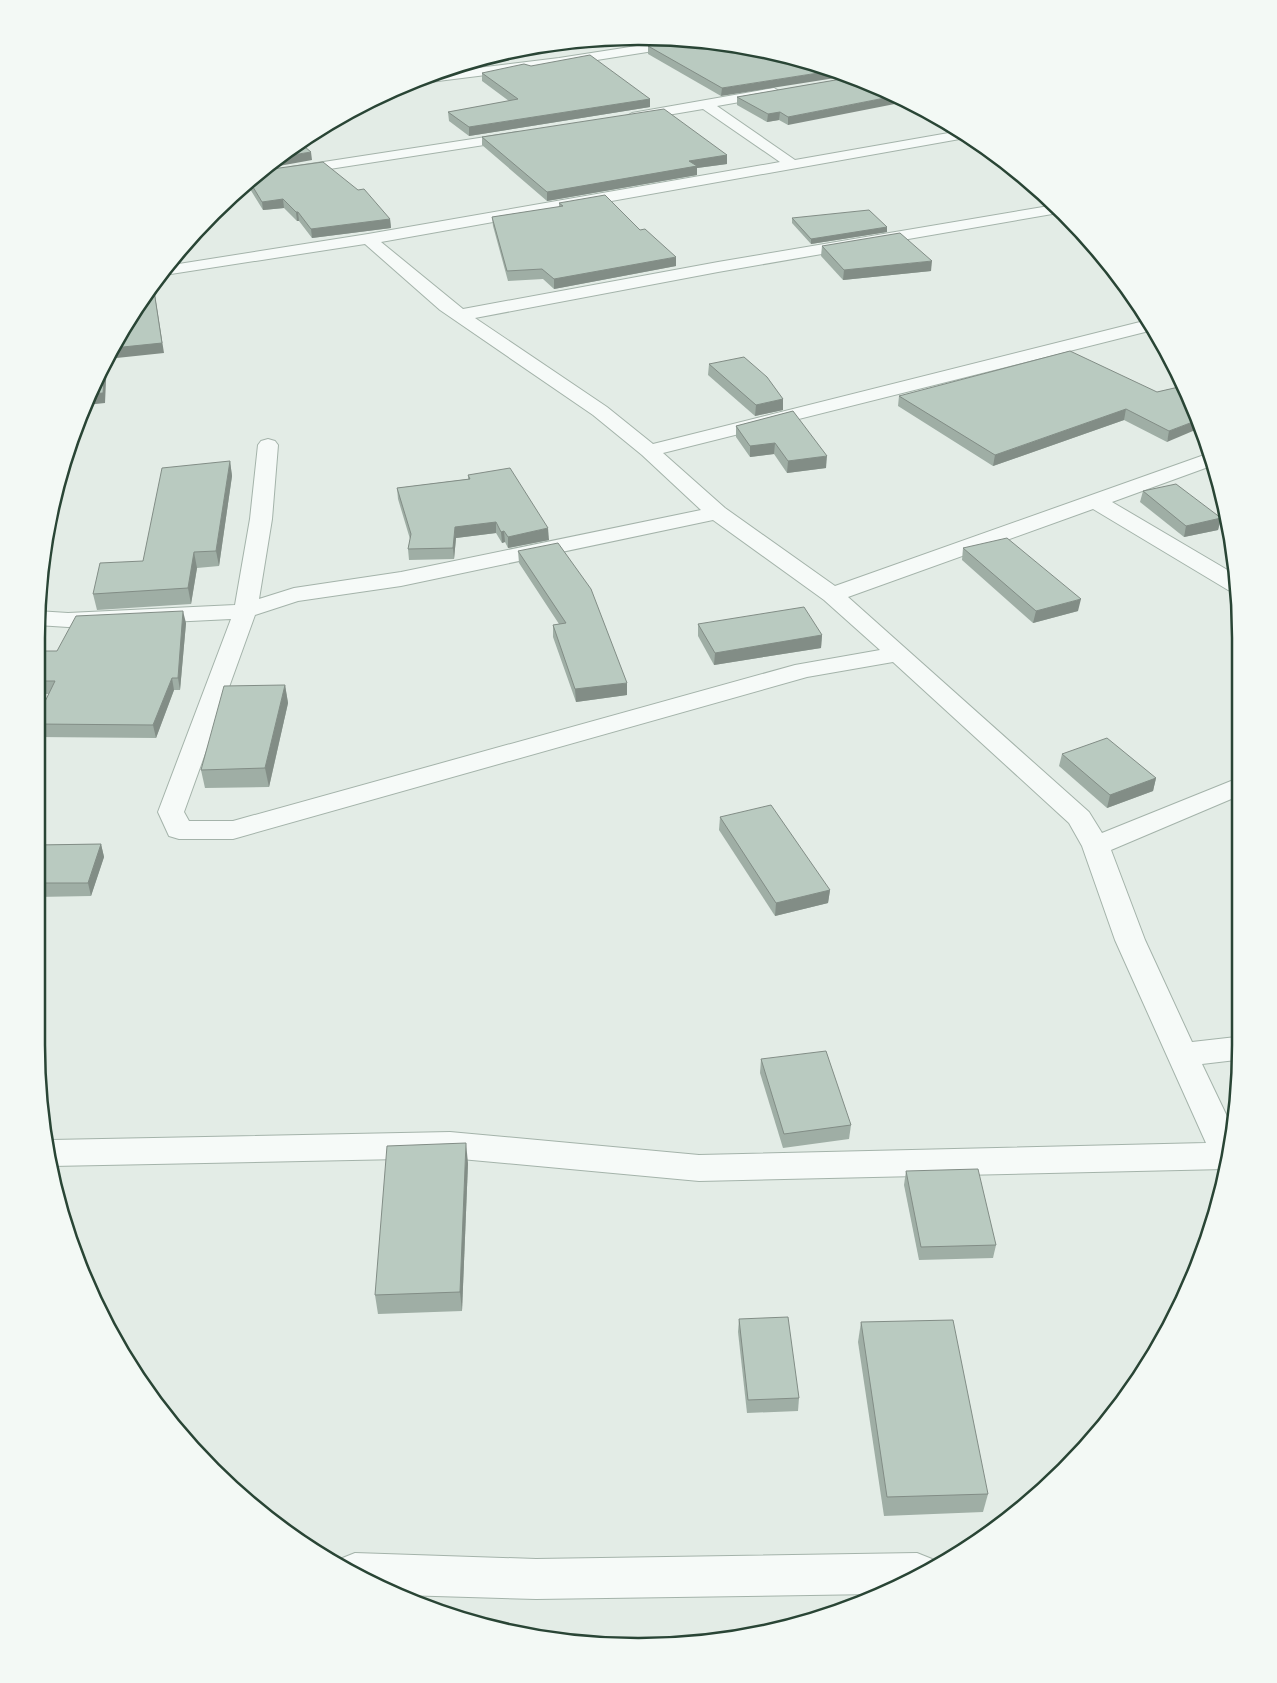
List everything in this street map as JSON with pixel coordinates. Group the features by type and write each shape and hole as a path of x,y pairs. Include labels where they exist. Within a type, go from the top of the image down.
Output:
{"street":[{"path":"449,76 559,62 661,46"},
{"path":"620,119 791,89"},
{"path":"705,104 792,164"},
{"path":"276,173 536,133"},
{"path":"174,270 368,239 953,136"},
{"path":"461,316 718,267 1049,211"},
{"path":"368,239 446,306 600,411 649,451 717,513 832,595 1079,818 1096,846 1130,940 1223,1146"},
{"path":"649,451 1142,326"},
{"path":"268,445 261,519 246,611 171,812 179,830 233,830 804,670 898,654"},
{"path":"832,595 1205,461"},
{"path":"1095,500 1229,581"},
{"path":"46,619 68,620 246,611 294,595 401,579 717,513"},
{"path":"1096,846 1232,789"},
{"path":"1181,1056 1232,1049"},
{"path":"55,1153 450,1145 699,1168 1222,1156"},
{"path":"370,1574 536,1579 908,1573"}],"building":[{"path":"648,46 677,46 716,50 754,56 819,73 722,88"},
{"path":"590,55 650,99 469,127 448,112 518,99 482,73 524,64 531,66"},
{"path":"838,80 884,98 788,117 780,112 768,114 737,97"},
{"path":"664,109 727,155 689,161 697,166 547,192 482,137"},
{"path":"306,147 311,152 296,154"},
{"path":"323,162 358,190 364,189 390,219 311,229 298,212 283,199 262,202 253,187 276,168"},
{"path":"605,195 640,230 645,229 676,257 554,279 542,269 507,271 492,217 563,206 559,203"},
{"path":"869,210 887,227 811,239 792,218"},
{"path":"900,233 932,261 844,270 822,246"},
{"path":"155,295 162,343 122,347"},
{"path":"1070,351 1157,392 1176,388 1191,423 1169,431 1126,409 995,455 899,396"},
{"path":"744,357 767,377 783,399 756,405 709,364"},
{"path":"104,381 103,393 98,393"},
{"path":"793,411 827,456 788,461 775,443 750,446 736,426"},
{"path":"230,461 216,551 194,552 188,588 93,594 100,563 143,561 162,468"},
{"path":"510,468 548,528 508,537 504,531 501,532 496,522 455,527 453,548 408,549 411,534 397,488 470,479 468,475"},
{"path":"1176,484 1220,518 1186,526 1143,491"},
{"path":"1007,538 1081,599 1036,611 963,548"},
{"path":"558,543 591,589 627,683 575,689 553,625 566,623 518,551"},
{"path":"804,607 822,635 715,653 698,624"},
{"path":"183,611 178,678 172,678 153,725 45,724 45,702 55,681 45,681 45,651 57,651 76,616"},
{"path":"285,685 265,768 201,770 224,686"},
{"path":"1107,738 1156,778 1110,795 1062,754"},
{"path":"771,805 830,890 776,903 720,817"},
{"path":"101,844 88,883 45,883 45,845"},
{"path":"826,1051 851,1125 784,1134 761,1059"},
{"path":"466,1143 460,1292 375,1295 387,1146"},
{"path":"978,1169 996,1245 921,1247 906,1171"},
{"path":"788,1317 799,1398 748,1400 739,1319"},
{"path":"953,1320 988,1494 887,1497 861,1322"}]}
